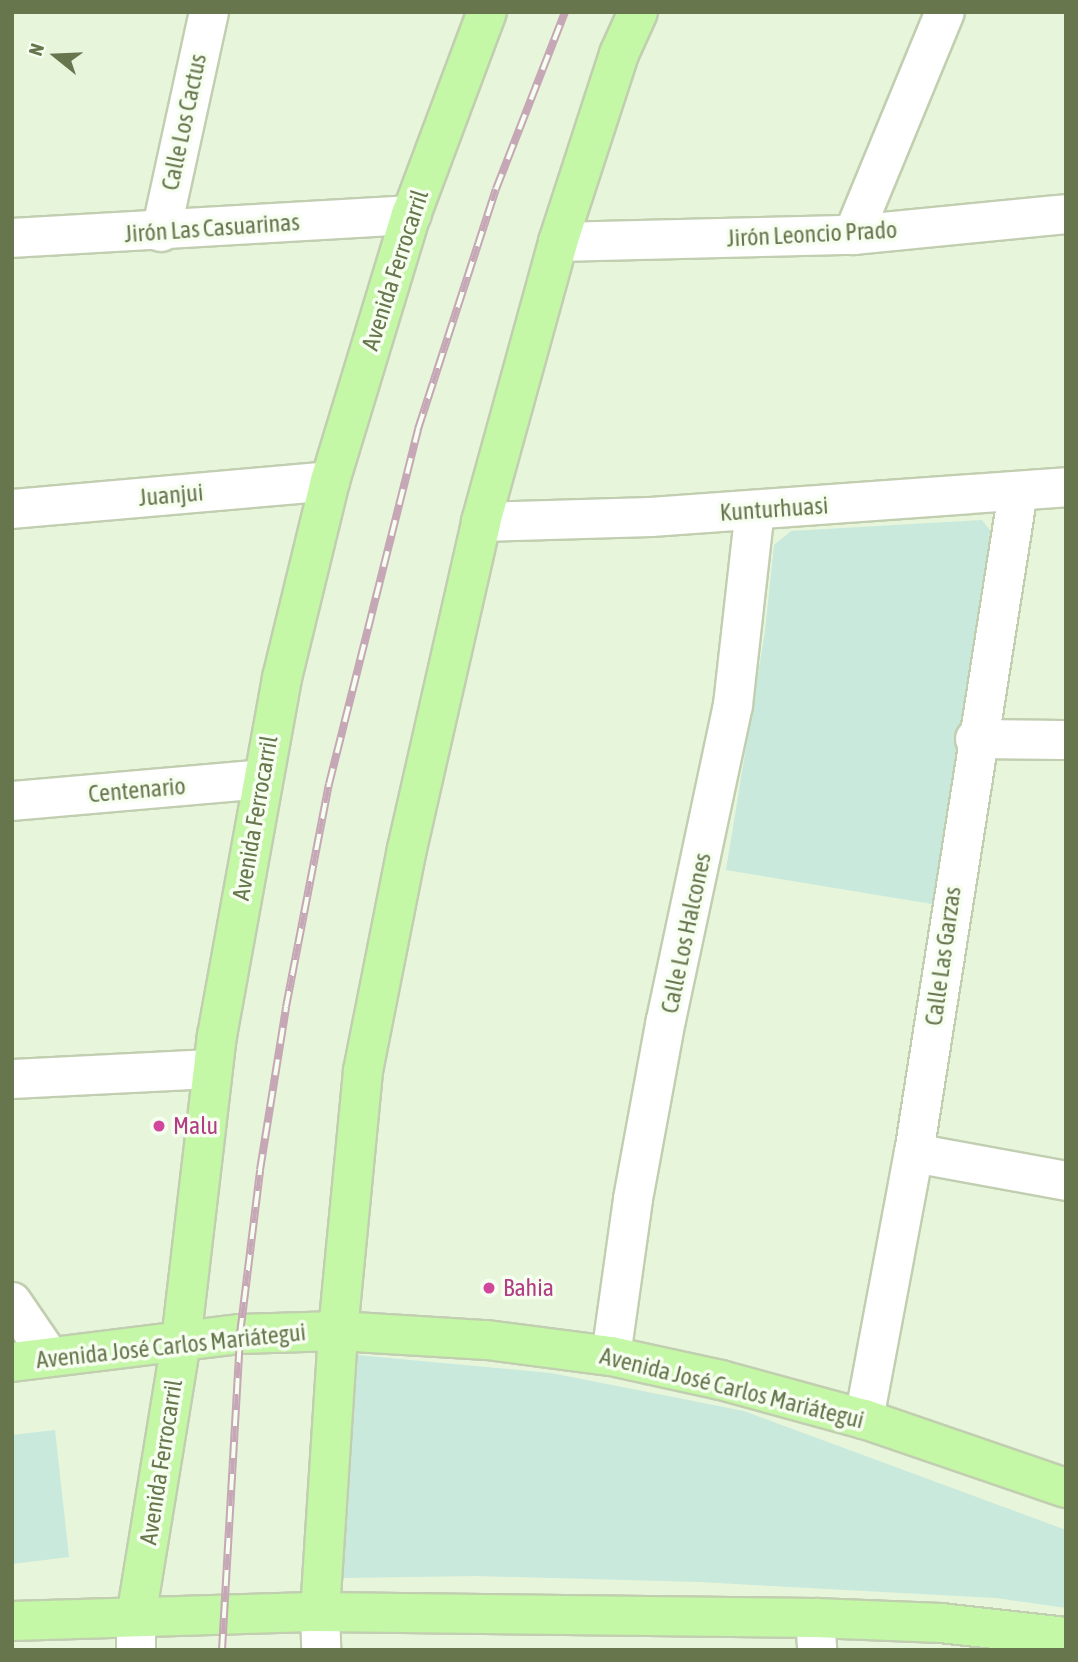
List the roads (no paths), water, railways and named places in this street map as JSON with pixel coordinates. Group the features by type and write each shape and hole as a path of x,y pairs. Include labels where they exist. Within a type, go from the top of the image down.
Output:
{"main road":[{"name":"Avenida Ferrocarril","path":"136,1633 181,1341 212,1069 261,779 330,481 411,215 487,12"},
{"path":"320,1612 338,1331 363,1071 410,836 481,522 558,242 619,54 638,12"},
{"name":"Avenida José Carlos Mariátegui","path":"30,1359 181,1341 338,1331 487,1340 611,1356 864,1419 1066,1488"},
{"path":"12,1621 136,1633 320,1612 816,1634 941,1623 1066,1637"}],"street":[{"name":"Calle Los Cactus","path":"161,232 209,12"},
{"path":"853,236 945,12"},
{"name":"Jirón Leoncio Prado","path":"558,242 853,236 1066,214"},
{"name":"Jirón Las Casuarinas","path":"12,238 161,232 411,215"},
{"name":"Juanjui","path":"12,509 330,481"},
{"name":"Kunturhuasi","path":"481,522 755,510 1066,487"},
{"name":"Calle Las Garzas","path":"864,1419 914,1153 975,740 1018,492"},
{"name":"Calle Los Halcones","path":"611,1356 664,1032 733,705 755,510"},
{"path":"975,740 1066,740"},
{"name":"Centenario","path":"12,801 261,779"},
{"path":"12,1079 212,1069"},
{"path":"914,1153 1066,1181"},
{"path":"12,1302 30,1359"},
{"path":"320,1612 321,1650"}],"railway":[{"path":"222,1650 240,1334 260,1170 286,1007 329,784 418,429 496,189 565,12"}],"place":[{"name":"Malu","path":"159,1126"},
{"name":"Bahia","path":"489,1288"}]}
